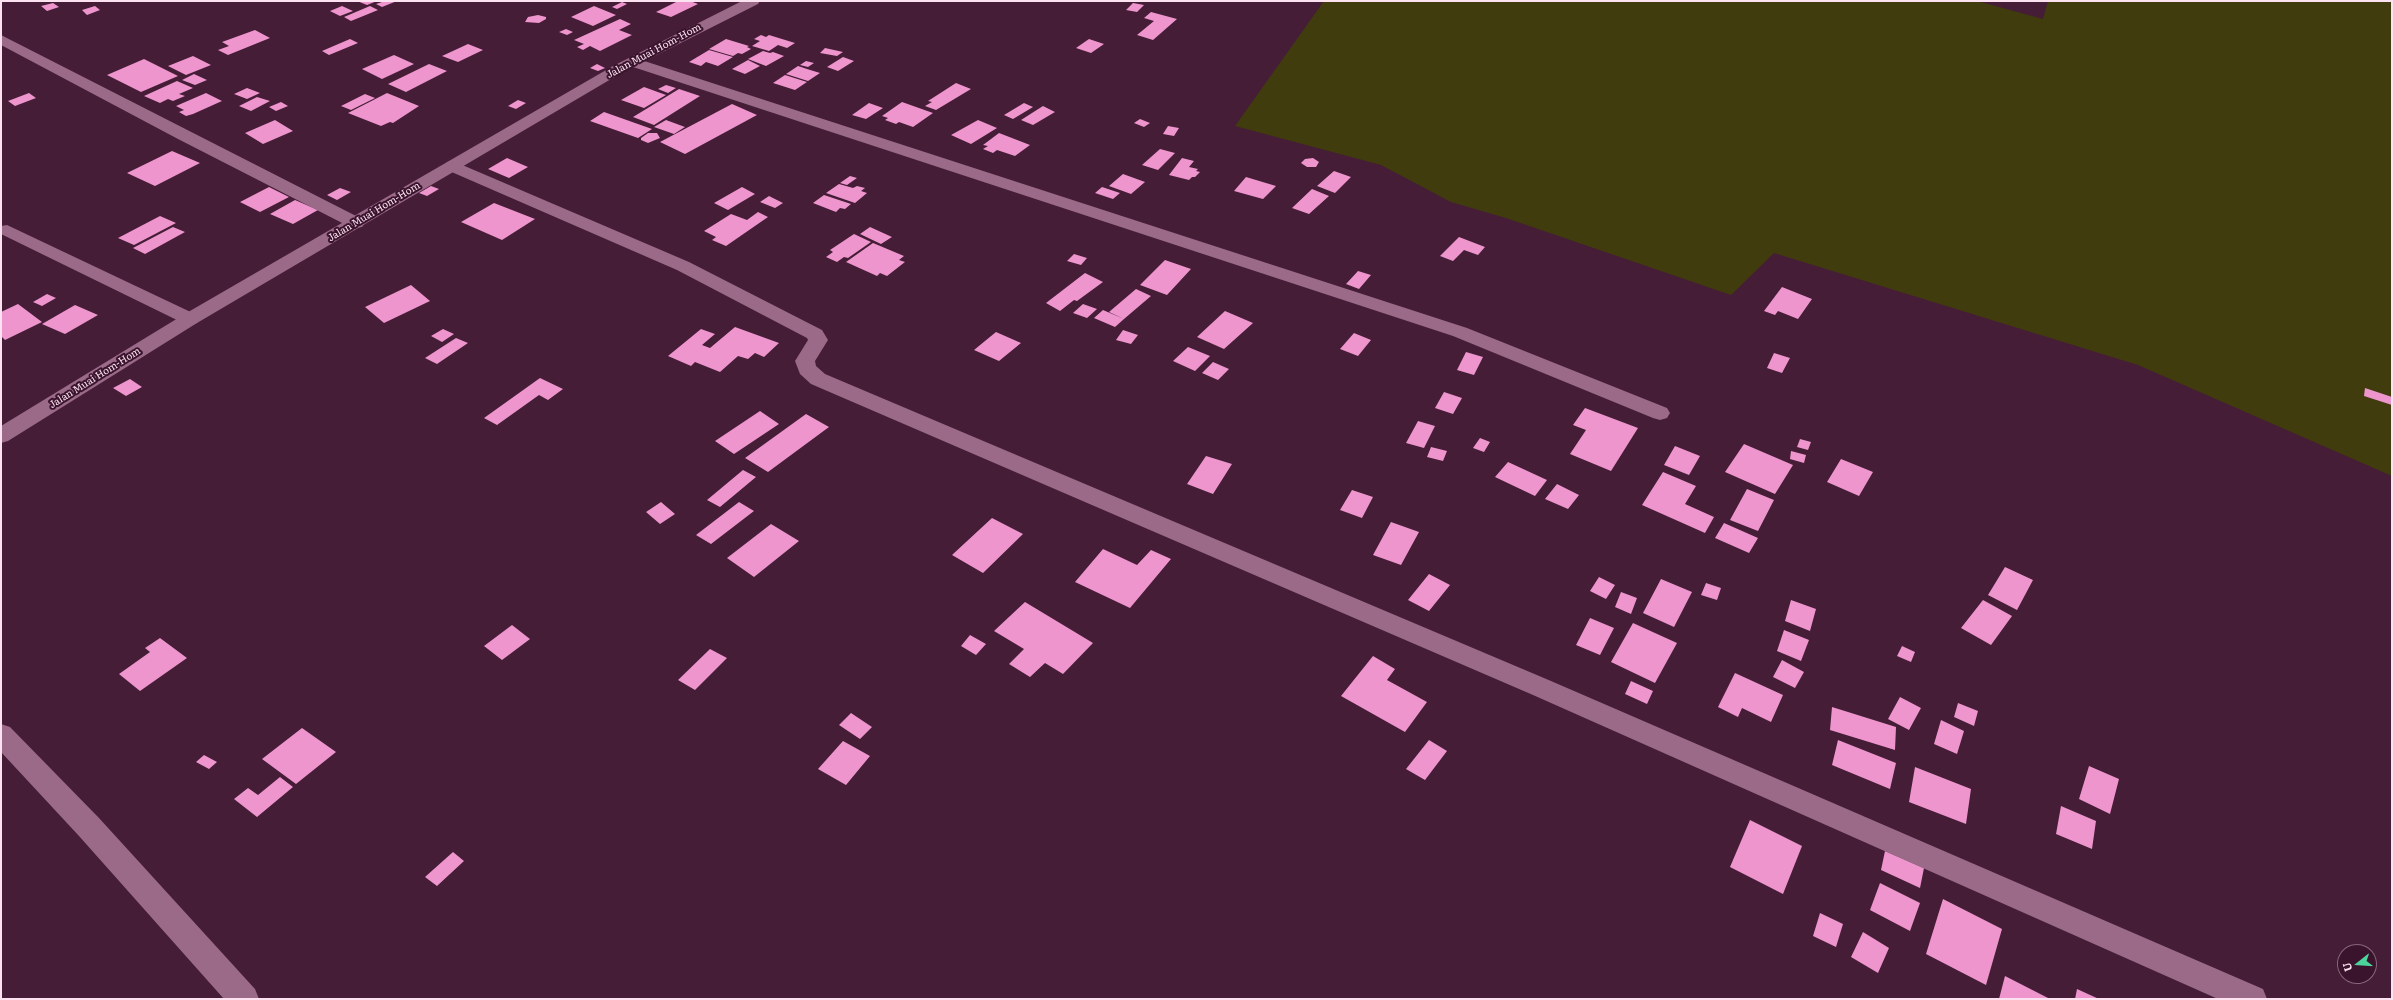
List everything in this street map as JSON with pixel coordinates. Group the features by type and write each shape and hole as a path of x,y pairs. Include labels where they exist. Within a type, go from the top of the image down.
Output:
{"street":[{"name":"Jalan Muai Hom-Hom","path":"1,436 190,319 632,62 753,1"},
{"path":"1,39 184,136 356,223"},
{"path":"632,62 1460,332 1660,413"},
{"path":"453,166 684,266 815,334 818,340 805,361 807,369 818,379 1542,688 2252,999"},
{"path":"6,230 190,319"},
{"path":"1,735 89,827 244,999"}],"shaded area":[{"path":"1324,1 1977,1 2043,19 2048,1 2392,1 2392,476 2138,365 1774,253 1731,295 1506,218 1451,202 1381,165 1235,126"}],"building":[{"path":"357,1 377,1 367,5"},
{"path":"385,1 397,1 382,7 376,4"},
{"path":"678,1 690,1 698,4 671,17 656,12"},
{"path":"622,2 627,4 617,9 612,7"},
{"path":"53,3 59,7 47,11 41,6"},
{"path":"1133,3 1144,5 1137,12 1126,10"},
{"path":"95,6 100,10 87,15 82,10"},
{"path":"342,6 353,11 340,16 330,11"},
{"path":"370,6 378,10 351,21 344,17"},
{"path":"594,6 616,15 593,26 571,17"},
{"path":"1151,12 1177,19 1153,40 1137,35 1154,21 1144,18"},
{"path":"538,15 546,17 546,19 539,23 525,22 528,17"},
{"path":"620,19 631,24 619,30 632,35 600,51 590,46 583,50 577,47 584,44 574,40"},
{"path":"566,29 573,32 567,35 559,32"},
{"path":"255,30 270,38 228,55 218,50 229,46 222,42"},
{"path":"761,35 766,37 769,35 795,43 787,48 778,45 769,51 752,46 760,41 754,39"},
{"path":"350,39 358,43 329,55 322,51"},
{"path":"726,39 749,46 747,47 751,49 742,54 738,53 733,56 709,49"},
{"path":"1089,39 1104,44 1091,53 1076,48"},
{"path":"468,44 483,50 458,62 442,56"},
{"path":"825,48 843,52 837,56 820,53"},
{"path":"709,50 733,57 718,66 706,62 701,66 689,62"},
{"path":"763,51 770,53 773,52 784,56 766,66 748,59"},
{"path":"394,55 414,64 382,79 362,69"},
{"path":"193,56 211,65 186,75 168,66"},
{"path":"843,57 854,61 838,71 827,67"},
{"path":"144,59 178,76 141,92 107,75"},
{"path":"748,60 760,66 745,74 732,69"},
{"path":"806,61 814,63 808,67 800,65"},
{"path":"429,64 447,71 406,92 388,84"},
{"path":"597,64 605,68 598,71 590,68"},
{"path":"798,66 820,73 808,81 786,74"},
{"path":"194,74 207,80 195,85 182,80"},
{"path":"785,75 807,82 795,90 773,83"},
{"path":"177,81 193,88 179,94 185,96 173,101 168,99 160,103 144,96"},
{"path":"956,83 971,89 936,110 925,106 932,102 928,101"},
{"path":"666,85 676,88 668,93 658,89"},
{"path":"644,87 666,95 644,108 621,100"},
{"path":"247,88 260,93 247,99 234,94"},
{"path":"679,89 700,96 654,125 633,117"},
{"path":"29,93 36,98 15,106 8,101"},
{"path":"206,93 222,101 186,116 179,112 184,110 176,106"},
{"path":"387,93 419,106 393,123 390,122 381,126 348,113"},
{"path":"365,94 375,98 351,110 341,106"},
{"path":"257,97 270,101 251,111 239,106"},
{"path":"518,100 526,103 516,109 508,106"},
{"path":"281,102 288,106 276,111 269,107"},
{"path":"902,102 933,113 913,127 899,122 896,124 885,120 888,118 882,116"},
{"path":"869,103 883,108 866,119 852,115"},
{"path":"1024,103 1033,107 1013,119 1004,115"},
{"path":"732,104 757,115 685,154 660,142"},
{"path":"1043,106 1055,112 1033,125 1021,120"},
{"path":"604,112 652,129 638,138 590,121"},
{"path":"1140,119 1150,123 1144,127 1134,123"},
{"path":"275,120 293,131 263,144 245,133"},
{"path":"666,120 685,127 674,134 654,127"},
{"path":"978,120 997,128 971,144 951,135"},
{"path":"1168,126 1179,128 1174,136 1163,134"},
{"path":"648,133 657,133 660,138 648,143 641,140 641,138"},
{"path":"999,133 1030,145 1015,156 997,150 993,153 983,149 988,146 983,145"},
{"path":"1160,149 1175,153 1158,170 1142,165"},
{"path":"172,151 200,163 155,186 127,173"},
{"path":"507,158 528,167 509,178 488,169"},
{"path":"1182,158 1194,161 1189,167 1198,169 1196,171 1200,172 1189,180 1169,175"},
{"path":"1313,158 1319,162 1316,167 1307,167 1301,163 1305,159"},
{"path":"1334,171 1351,177 1335,193 1317,186"},
{"path":"1123,174 1145,182 1131,194 1109,186"},
{"path":"850,176 857,178 847,185 840,183"},
{"path":"1246,177 1276,186 1263,199 1234,191"},
{"path":"839,184 853,188 857,186 865,188 861,191 867,193 855,203 826,193"},
{"path":"431,186 439,189 427,196 419,193"},
{"path":"269,187 289,197 260,212 240,202"},
{"path":"742,187 755,194 728,210 714,203"},
{"path":"1102,187 1120,193 1113,199 1095,193"},
{"path":"340,188 351,192 337,200 327,195"},
{"path":"1312,189 1329,196 1309,214 1292,208"},
{"path":"824,195 851,204 845,209 840,208 836,212 813,203"},
{"path":"769,196 783,203 775,208 760,202"},
{"path":"295,200 318,210 293,224 270,214"},
{"path":"494,203 535,219 502,240 461,222"},
{"path":"758,212 768,217 726,246 712,240 716,237 704,231 731,214 747,220"},
{"path":"160,216 176,223 134,245 118,238"},
{"path":"173,227 185,232 145,254 133,248"},
{"path":"870,227 892,237 881,244 860,234"},
{"path":"854,234 871,242 848,258 844,257 837,262 826,257 833,252 830,250"},
{"path":"1459,237 1485,247 1478,255 1464,250 1453,261 1440,256"},
{"path":"873,243 904,256 899,260 905,262 887,276 880,273 877,276 846,262"},
{"path":"1074,254 1087,258 1081,265 1067,261"},
{"path":"1165,260 1191,269 1167,295 1140,285"},
{"path":"1358,271 1371,275 1359,289 1346,284"},
{"path":"1085,273 1103,282 1077,301 1074,300 1060,311 1046,303"},
{"path":"411,285 430,301 384,323 365,307"},
{"path":"1782,287 1812,299 1798,319 1778,311 1775,315 1764,311"},
{"path":"1136,289 1151,296 1124,319 1109,312"},
{"path":"47,294 56,298 42,306 33,302"},
{"path":"18,304 42,322 5,340 1,336 1,312"},
{"path":"1083,304 1097,309 1087,318 1073,313"},
{"path":"75,305 98,315 65,334 42,324"},
{"path":"1103,310 1124,319 1115,327 1094,318"},
{"path":"1225,311 1253,323 1224,349 1197,337"},
{"path":"735,327 779,343 764,357 755,353 748,359 738,356 720,372 695,362 691,366 668,356 701,329 715,334 702,345 710,348"},
{"path":"443,329 454,334 442,342 431,336"},
{"path":"1123,330 1138,335 1131,344 1116,340"},
{"path":"996,332 1021,343 999,361 974,350"},
{"path":"1354,333 1371,340 1358,356 1340,349"},
{"path":"456,338 468,343 437,364 425,358"},
{"path":"1188,347 1210,356 1195,371 1173,361"},
{"path":"1466,352 1483,357 1474,375 1457,370"},
{"path":"1774,353 1790,358 1782,373 1767,368"},
{"path":"1213,362 1229,369 1218,380 1202,373"},
{"path":"540,378 563,389 548,400 539,395 497,425 484,418"},
{"path":"130,379 142,387 126,396 113,388"},
{"path":"2365,388 2392,397 2392,405 2364,396"},
{"path":"1444,392 1462,398 1453,414 1435,408"},
{"path":"1585,408 1638,428 1611,471 1570,454 1586,430 1573,425"},
{"path":"760,411 779,424 734,454 715,441"},
{"path":"806,414 829,427 768,472 745,458"},
{"path":"1418,421 1435,426 1424,448 1406,443"},
{"path":"1480,438 1490,442 1484,452 1473,448"},
{"path":"1800,439 1811,442 1808,450 1797,447"},
{"path":"1744,444 1793,465 1775,494 1725,472"},
{"path":"1675,446 1700,456 1689,475 1664,465"},
{"path":"1431,447 1447,451 1443,461 1427,457"},
{"path":"1791,451 1806,455 1804,463 1790,459"},
{"path":"1206,456 1232,464 1213,494 1187,484"},
{"path":"1841,459 1873,472 1859,496 1827,482"},
{"path":"1508,462 1547,480 1535,496 1495,477"},
{"path":"743,470 756,477 720,507 707,500"},
{"path":"1663,472 1696,486 1685,504 1714,517 1705,533 1642,505"},
{"path":"1557,484 1579,495 1568,509 1545,499"},
{"path":"1747,489 1774,500 1758,531 1730,520"},
{"path":"1352,490 1373,497 1362,518 1340,510"},
{"path":"661,502 675,514 660,524 646,512"},
{"path":"739,502 754,511 711,544 696,535"},
{"path":"992,518 1023,534 983,573 952,555"},
{"path":"1391,522 1419,532 1401,565 1373,555"},
{"path":"1724,523 1758,538 1749,553 1715,538"},
{"path":"771,524 799,541 754,577 727,558"},
{"path":"1103,549 1137,565 1151,550 1171,559 1130,608 1075,582"},
{"path":"2005,567 2033,580 2017,610 1988,595"},
{"path":"1429,574 1450,585 1429,611 1408,600"},
{"path":"1599,577 1615,585 1606,599 1590,591"},
{"path":"1661,579 1692,592 1674,627 1643,613"},
{"path":"1706,583 1721,588 1717,600 1701,595"},
{"path":"1621,592 1637,598 1631,614 1615,607"},
{"path":"1791,600 1816,609 1810,631 1785,621"},
{"path":"1983,600 2012,616 1991,645 1961,628"},
{"path":"1025,602 1093,643 1063,674 1045,663 1030,677 1009,664 1024,649 994,631"},
{"path":"1590,618 1614,628 1600,655 1576,645"},
{"path":"1633,623 1677,643 1655,683 1611,662"},
{"path":"512,625 530,639 502,660 484,646"},
{"path":"1784,630 1809,640 1801,661 1777,651"},
{"path":"970,635 986,644 976,655 961,646"},
{"path":"160,638 187,658 140,691 119,674 150,652 145,648"},
{"path":"1902,646 1915,652 1911,662 1897,656"},
{"path":"710,649 727,658 695,690 678,680"},
{"path":"1373,656 1395,669 1387,680 1427,702 1405,732 1341,696"},
{"path":"1782,660 1804,672 1795,688 1773,677"},
{"path":"1735,673 1783,695 1771,722 1742,708 1738,717 1718,707"},
{"path":"1631,681 1653,691 1647,704 1625,694"},
{"path":"1900,697 1921,708 1909,730 1888,719"},
{"path":"1958,703 1978,711 1974,726 1954,717"},
{"path":"1832,707 1896,727 1895,750 1830,730"},
{"path":"851,713 872,727 860,739 839,725"},
{"path":"1941,720 1964,731 1957,754 1934,744"},
{"path":"302,728 336,752 296,784 262,759"},
{"path":"1429,740 1447,751 1425,780 1406,769"},
{"path":"1838,740 1896,763 1890,789 1832,765"},
{"path":"843,741 870,756 846,785 818,769"},
{"path":"204,755 217,762 209,769 196,762"},
{"path":"2089,766 2119,779 2110,814 2079,799"},
{"path":"1915,767 1971,789 1966,824 1909,802"},
{"path":"280,777 293,787 257,817 234,799 248,788 258,795"},
{"path":"2061,806 2096,821 2092,849 2056,834"},
{"path":"1750,820 1802,846 1783,894 1730,867"},
{"path":"1885,851 1924,868 1920,888 1881,870"},
{"path":"453,852 464,861 437,886 425,877"},
{"path":"1880,883 1920,903 1910,931 1870,910"},
{"path":"1943,899 2002,929 1986,985 1926,954"},
{"path":"1820,913 1843,924 1836,947 1813,936"},
{"path":"1863,932 1889,948 1878,973 1851,957"},
{"path":"2005,976 2050,999 1999,999"},
{"path":"2077,989 2099,999 2075,999"}]}
